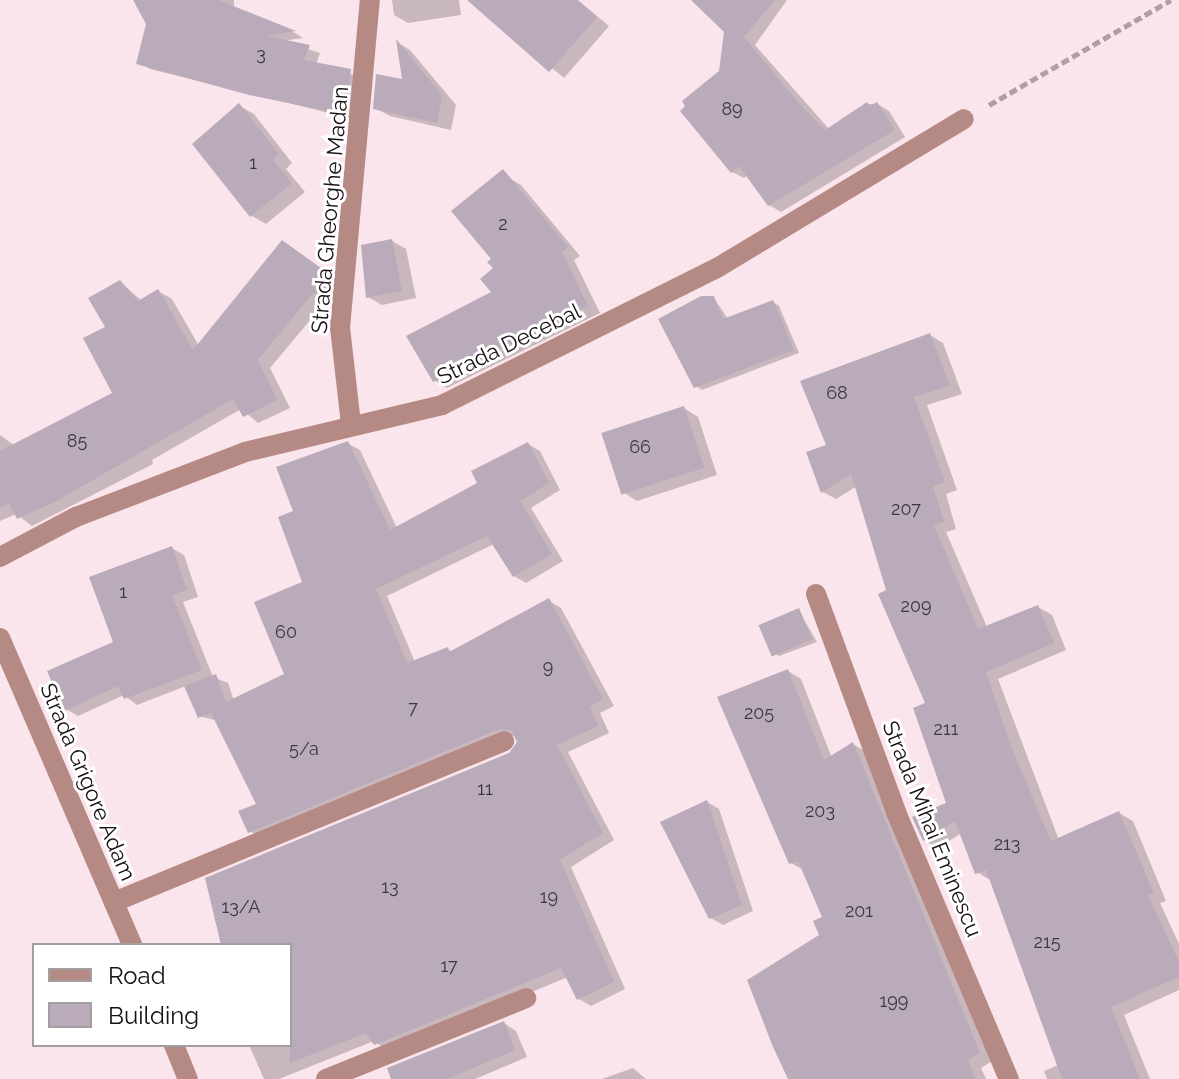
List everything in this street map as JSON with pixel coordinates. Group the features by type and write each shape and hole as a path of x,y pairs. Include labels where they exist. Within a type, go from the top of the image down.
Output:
{"street":[{"name":"Strada Gheorghe Madan","path":"351,424 340,328 370,0"},
{"name":"Strada Decebal","path":"0,557 76,517 245,452 351,424 442,405 717,268 964,119"},
{"name":"Strada Mihai Eminescu","path":"816,594 896,812 1009,1079"},
{"name":"Strada Grigore Adam","path":"0,638 131,943"},
{"path":"114,902 504,741"},
{"path":"326,1079 526,998"},
{"path":"175,1047 188,1079"}],"path":[{"path":"964,119 1171,0"}],"building":[{"path":"133,0 218,0 296,31 267,36 310,45 304,60 351,69 347,103 342,114 249,95 136,64 146,24"},
{"path":"467,0 577,0 597,17 549,72"},
{"path":"691,0 775,0 744,37 796,100 825,130 867,102 870,106 877,102 895,130 768,206 739,166 731,173 680,111 685,106 682,101 719,71 724,32"},
{"path":"396,39 442,95 437,123 373,109 376,74 402,79"},
{"path":"239,103 279,154 273,160 292,183 250,217 192,144"},
{"path":"503,169 568,247 562,252 588,306 433,382 406,336 491,292 480,279 493,268 487,262 491,259 451,211"},
{"path":"392,239 402,291 366,298 361,245"},
{"path":"282,240 332,276 330,294 313,293 258,360 277,400 243,417 233,399 55,502 17,519 9,503 0,508 0,451 112,393 83,338 105,327 88,298 120,280 138,301 158,289 193,350"},
{"path":"701,296 714,296 723,319 773,300 794,350 694,388 658,319"},
{"path":"930,333 950,386 914,397 945,482 933,486 944,522 934,525 978,629 1038,605 1054,643 986,672 1012,749 1051,841 1119,811 1154,894 1148,895 1179,962 1179,977 1111,1007 1140,1079 1062,1079 986,870 975,874 955,821 923,841 912,817 946,803 913,708 925,703 878,594 886,590 851,474 821,493 806,452 826,445 800,381"},
{"path":"684,406 704,468 621,495 601,433"},
{"path":"348,441 390,530 477,483 471,471 528,442 549,483 520,501 552,554 513,577 487,536 376,589 407,663 448,647 449,652 549,598 603,699 590,706 598,726 557,745 603,833 560,860 614,982 577,1000 561,968 374,1045 366,1033 290,1063 292,943 221,943 205,878 509,753 517,742 511,730 499,729 248,833 238,811 256,804 211,713 198,718 184,686 216,674 226,702 284,674 254,602 302,582 278,517 293,511 276,467"},
{"path":"172,546 187,590 172,595 202,670 124,699 118,686 64,711 47,671 113,642 89,577"},
{"path":"799,608 812,639 772,656 758,625"},
{"path":"788,669 824,760 853,742 980,1053 968,1060 976,1079 788,1079 773,1047 747,980 819,935 813,921 822,917 798,861 789,864 717,697"},
{"path":"707,800 742,905 709,919 660,822"},
{"path":"504,1021 515,1050 447,1079 391,1079 387,1068"}]}
